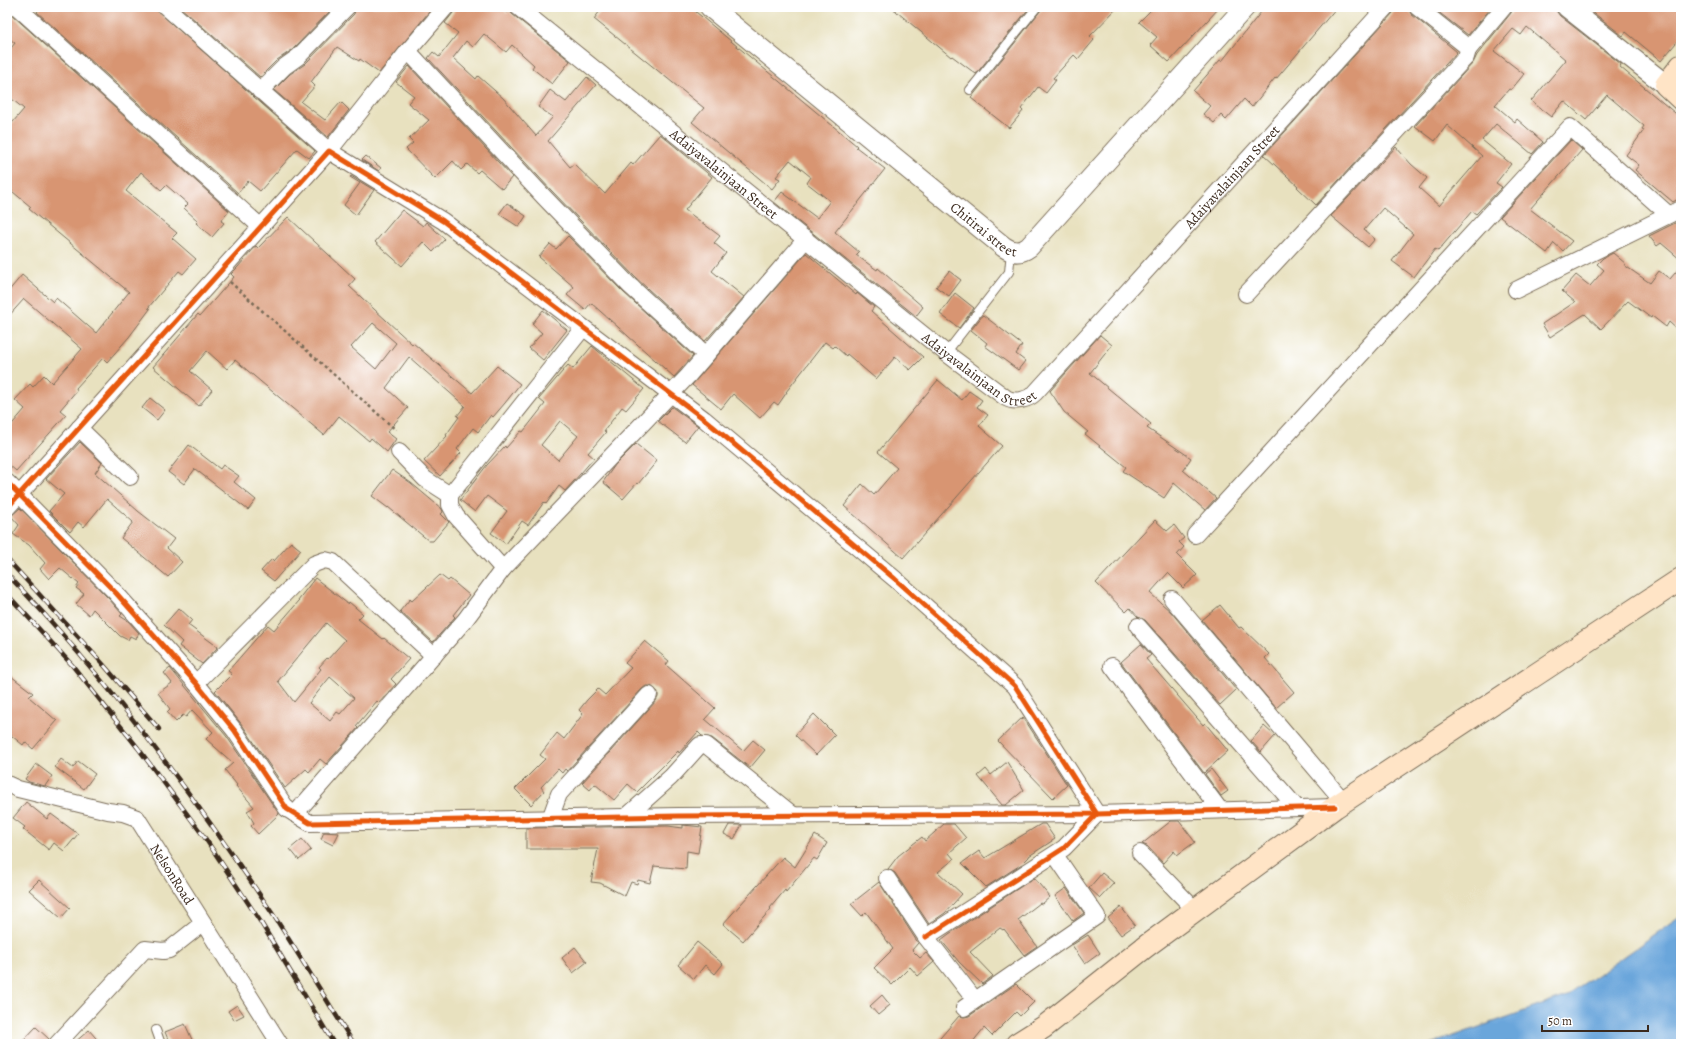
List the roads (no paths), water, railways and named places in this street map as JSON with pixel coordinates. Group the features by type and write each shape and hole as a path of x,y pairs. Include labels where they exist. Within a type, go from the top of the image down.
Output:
{"main road":[{"path":"1673,92 1681,66"},
{"path":"1017,1044 1044,1027 1145,947 1340,804 1681,579"}],"street":[{"path":"17,7 261,227"},
{"path":"166,7 329,151 443,221 704,419 894,579 1015,686 1097,814"},
{"path":"260,91 284,66 298,57 347,7"},
{"path":"7,508 329,151 408,51 446,7"},
{"name":"Adaiyavalainjaan Street","path":"518,7 946,353 1008,399 1019,400 1032,395 1386,7"},
{"name":"Chitirai street","path":"710,7 1011,252 1020,252 1029,247 1245,7"},
{"path":"1417,7 1466,46 1468,50"},
{"path":"1246,294 1465,58 1468,50 1504,7"},
{"path":"1567,7 1673,92"},
{"path":"408,51 544,197 623,279 706,355"},
{"path":"1194,535 1570,127 1674,212 1516,290"},
{"path":"295,814 434,656 503,569 671,394 806,239"},
{"path":"503,569 456,516 450,506 450,495 583,328"},
{"path":"79,428 130,477"},
{"path":"399,452 425,480 450,495"},
{"path":"7,482 116,593 196,683 235,731 287,809 310,823 626,817 1097,814 1297,808 1340,804"},
{"path":"196,683 314,564 320,561 333,562 434,656"},
{"path":"1172,599 1340,804"},
{"path":"1138,626 1297,808"},
{"path":"1112,666 1220,810"},
{"path":"550,819 559,794 649,695"},
{"path":"626,817 671,777 700,745 706,744 793,816"},
{"name":"NelsonRoad","path":"7,784 18,789 108,811 123,813 137,818 280,1044"},
{"path":"926,937 1055,855 1064,848 1097,814"},
{"path":"1140,853 1195,910"},
{"path":"887,878 969,1004 1097,916 1055,855"},
{"path":"57,1044 145,949 163,951 169,950 203,923"}],"lane":[{"path":"970,90 1037,7"},
{"path":"946,353 1009,272 1011,252"},
{"path":"156,1030 161,1044"}],"water":[{"path":"1681,916 1681,1044 1431,1044 1567,996"}],"railway":[{"path":"7,559 102,663 159,729"},
{"path":"7,574 80,654 181,782 274,916 354,1044"},
{"path":"7,594 72,665 138,748 205,838 260,921 334,1044"}]}
